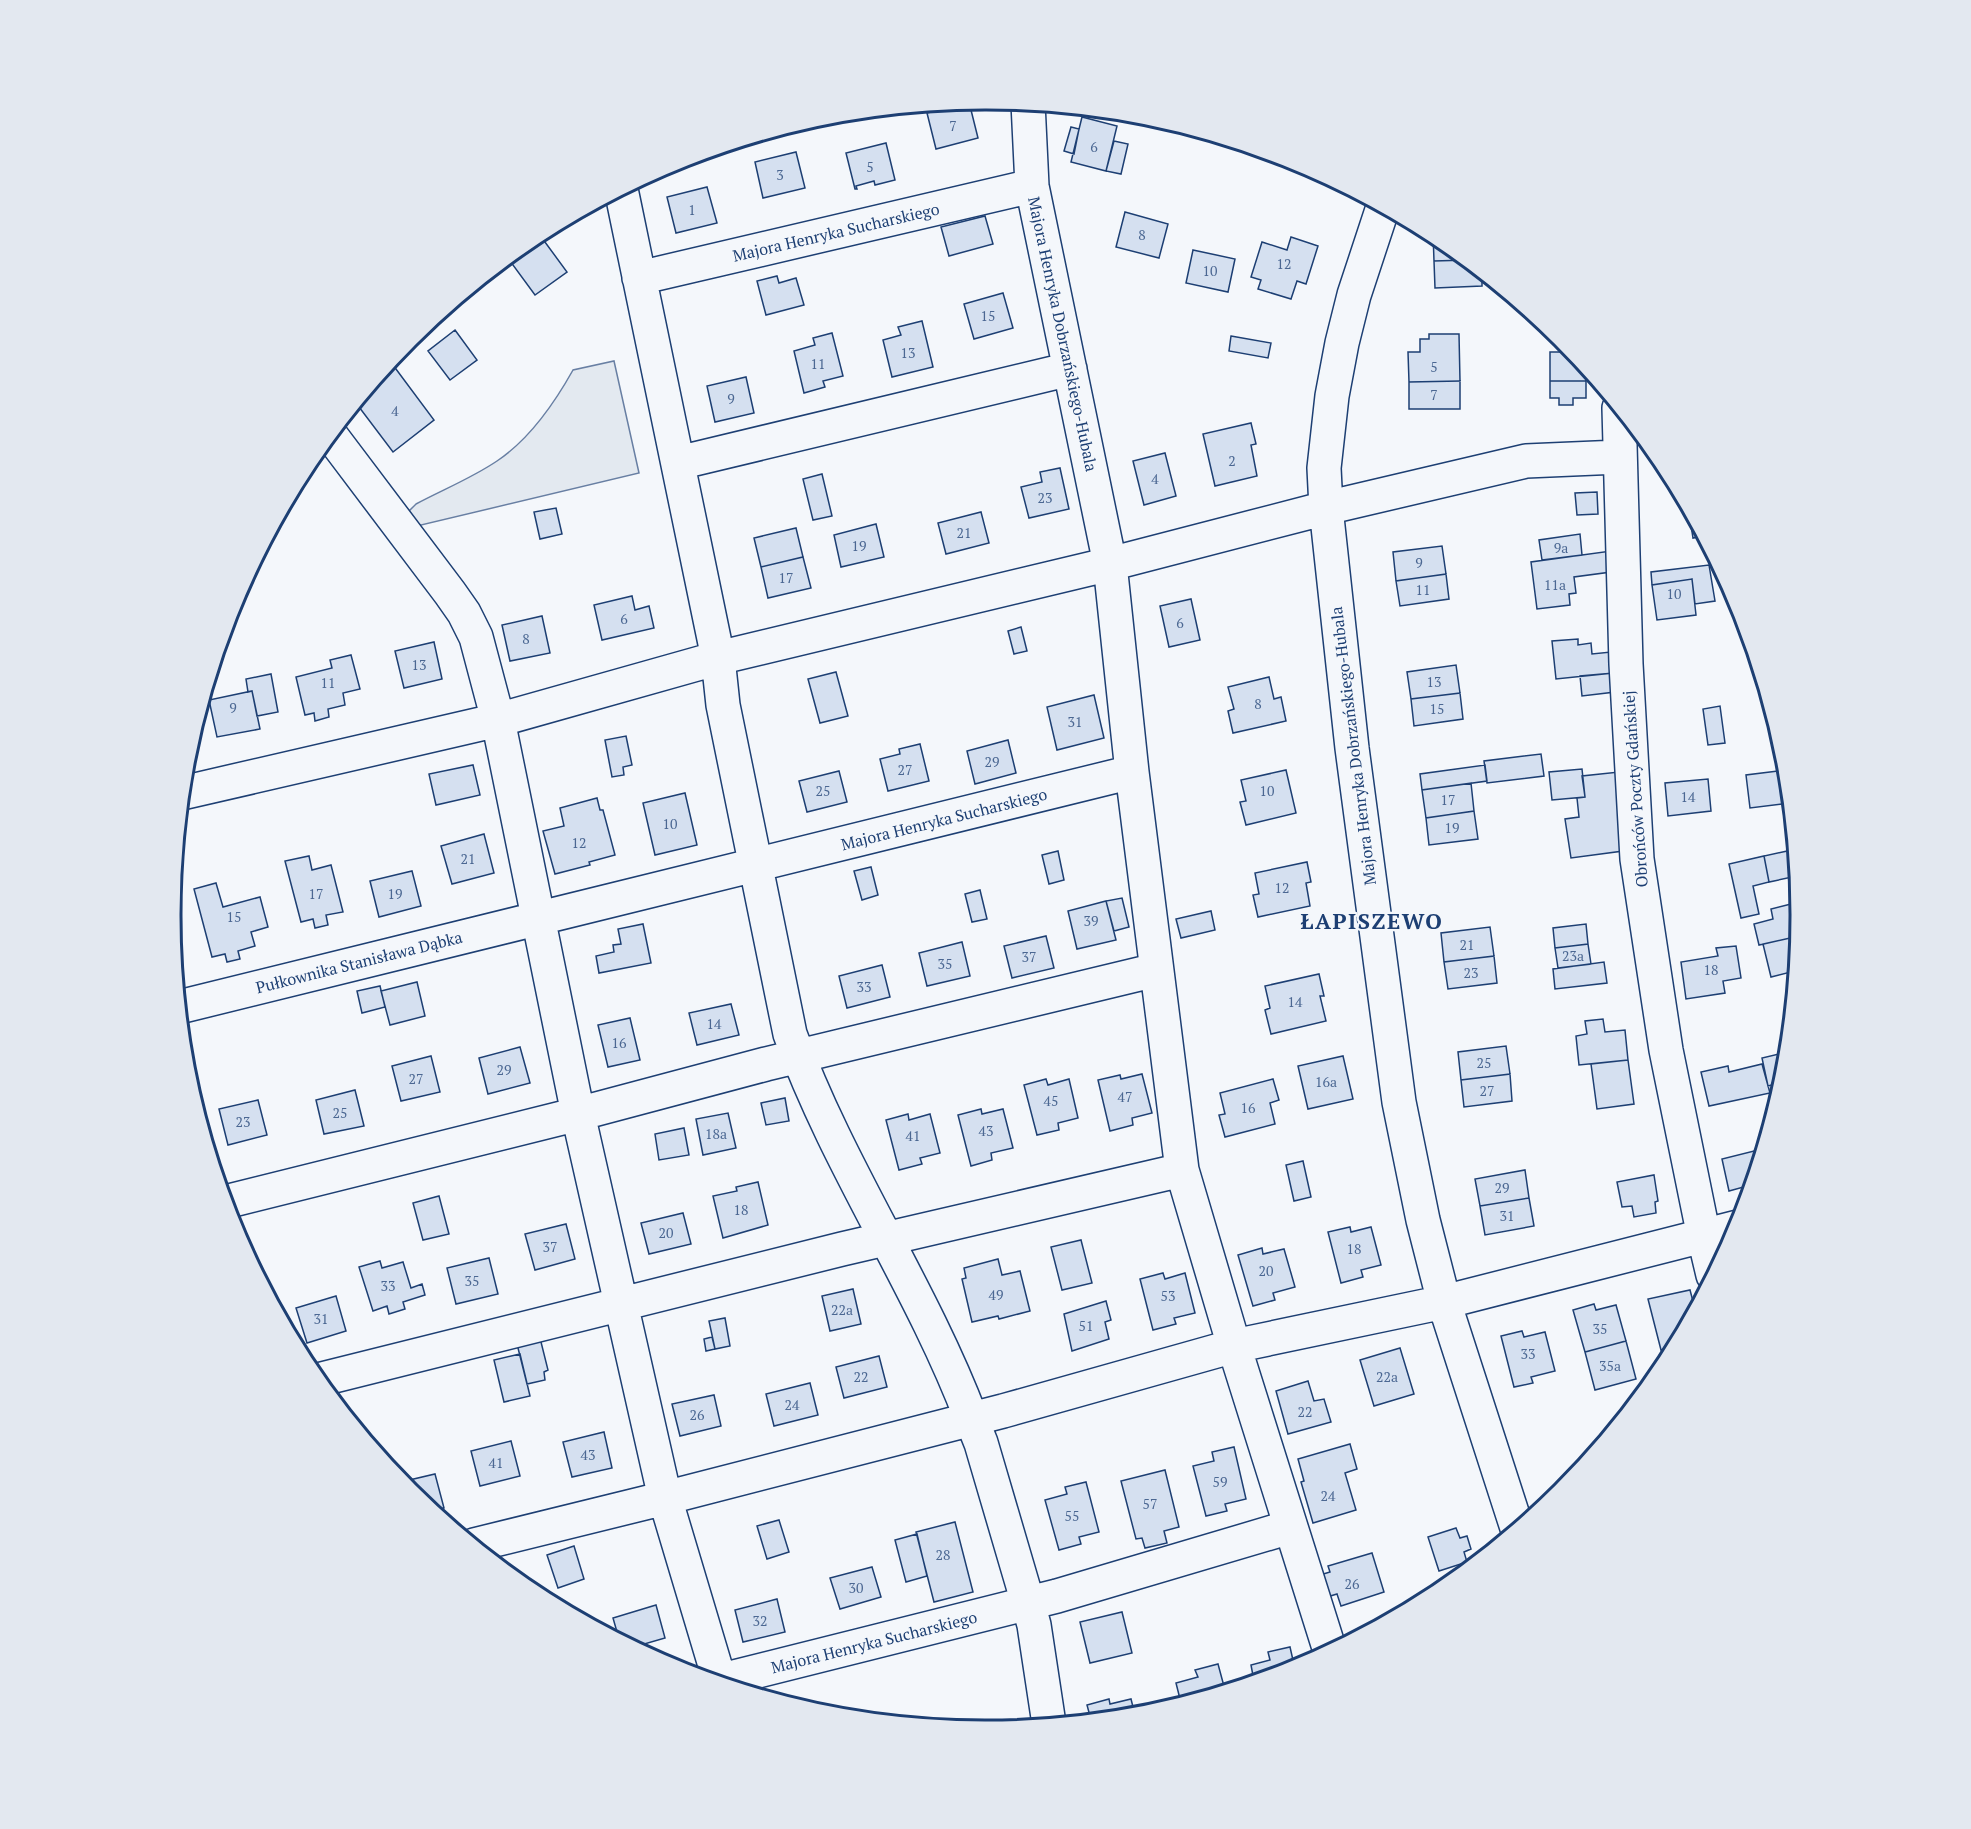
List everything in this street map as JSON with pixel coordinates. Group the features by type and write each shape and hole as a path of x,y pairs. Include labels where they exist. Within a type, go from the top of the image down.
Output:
{"street":[{"name":"Majora Henryka Dobrzańskiego-Hubala","path":"1028,111 1032,186 1110,564 1132,772 1182,1170 1234,1346 1327,1643"},
{"name":"Majora Henryka Sucharskiego","path":"639,278 1032,186"},
{"path":"622,196 718,658 723,705 790,1034 798,1058 871,1212 888,1239 972,1419 1034,1625 1048,1717"},
{"name":"Majora Henryka Dobrzańskiego-Hubala","path":"1381,213 1354,295 1334,386 1324,468 1326,508 1353,759 1399,1102 1423,1220 1444,1302 1515,1521"},
{"path":"678,463 1070,369"},
{"name":"Obrońców Poczty Gdańskiej","path":"1619,418 1626,664 1638,859 1666,1050 1710,1264"},
{"path":"335,441 464,613 476,637 498,720 578,1114 665,1498 717,1673"},
{"path":"190,791 498,720 718,658 1526,461 1619,457"},
{"name":"Majora Henryka Sucharskiego","path":"539,917 1132,772"},
{"name":"Pułkownika Stanisława Dąbka","path":"186,1005 539,917"},
{"path":"233,1200 1156,970"},
{"path":"327,1378 621,1303 1182,1170"},
{"path":"483,1543 972,1419 1234,1346 1444,1302 1725,1231"},
{"name":"Majora Henryka Sucharskiego","path":"731,1678 1028,1603 1290,1527"}],"shaded area":[{"path":"614,361 639,473 417,526 407,513 416,504 477,473 509,452 531,432 573,370"}],"building":[{"path":"971,110 978,138 936,149 927,113"},
{"path":"1082,117 1117,126 1106,171 1071,162"},
{"path":"1071,127 1079,129 1074,154 1064,151"},
{"path":"1114,141 1128,144 1121,174 1106,171"},
{"path":"886,143 895,180 875,185 874,181 856,186 857,189 855,189 846,153"},
{"path":"796,152 805,188 763,198 755,162"},
{"path":"707,187 717,223 676,233 667,197"},
{"path":"1125,212 1168,224 1159,258 1116,247"},
{"path":"985,216 993,244 949,256 941,227"},
{"path":"1291,237 1318,246 1306,284 1297,281 1291,299 1258,289 1261,280 1251,277 1262,242 1287,250"},
{"path":"544,241 567,272 535,295 512,264"},
{"path":"1433,245 1454,260 1434,261"},
{"path":"1193,250 1235,259 1228,292 1186,283"},
{"path":"1454,260 1482,281 1482,286 1435,288 1434,261"},
{"path":"777,276 779,283 796,278 804,305 766,315 757,281"},
{"path":"1003,293 1013,328 974,339 964,304"},
{"path":"922,321 933,367 892,377 883,340 901,335 898,327"},
{"path":"455,330 477,360 450,380 428,351"},
{"path":"832,333 843,376 823,381 825,387 804,393 794,351 815,345 813,338"},
{"path":"1429,334 1459,334 1460,381 1409,382 1408,352 1420,352 1420,339 1429,339"},
{"path":"1231,336 1271,343 1268,358 1229,351"},
{"path":"1550,352 1561,352 1586,379 1586,381 1550,381"},
{"path":"395,368 434,420 393,452 360,408"},
{"path":"746,377 754,413 715,422 707,386"},
{"path":"1460,381 1460,409 1409,409 1409,382"},
{"path":"1550,381 1586,381 1586,398 1573,398 1573,405 1559,405 1559,398 1550,398"},
{"path":"1251,423 1256,444 1251,445 1257,476 1215,486 1203,434"},
{"path":"1165,453 1176,496 1144,505 1133,461"},
{"path":"1060,468 1069,509 1029,518 1021,487 1042,482 1040,472"},
{"path":"822,474 832,516 813,520 803,479"},
{"path":"1597,492 1598,514 1577,515 1575,493"},
{"path":"556,508 562,534 540,539 534,512"},
{"path":"981,512 989,543 946,554 938,523"},
{"path":"876,524 884,557 841,567 834,535"},
{"path":"796,528 803,557 761,567 754,538"},
{"path":"1580,534 1582,555 1542,560 1539,540"},
{"path":"1442,546 1446,574 1396,581 1393,552"},
{"path":"1611,551 1611,572 1574,577 1576,593 1569,594 1570,605 1537,609 1531,562"},
{"path":"803,557 811,588 768,598 761,567"},
{"path":"1709,565 1715,601 1695,604 1692,579 1652,585 1651,572"},
{"path":"1446,574 1449,599 1400,606 1396,581"},
{"path":"1692,579 1696,615 1657,620 1652,585"},
{"path":"632,596 635,610 649,606 654,628 602,640 594,605"},
{"path":"1191,599 1200,640 1169,647 1160,606"},
{"path":"542,616 550,653 510,661 502,625"},
{"path":"1021,627 1027,651 1014,654 1008,631"},
{"path":"1578,639 1578,645 1591,643 1592,654 1611,652 1613,673 1556,679 1552,641"},
{"path":"434,642 442,679 404,688 395,651"},
{"path":"351,655 360,689 343,693 345,705 328,709 329,717 315,721 314,713 305,715 296,677 332,668 330,660"},
{"path":"1456,665 1460,693 1411,699 1407,672"},
{"path":"836,672 848,716 820,723 808,679"},
{"path":"1613,673 1615,692 1582,696 1580,676"},
{"path":"271,674 278,712 257,716 252,691 248,692 246,679"},
{"path":"1269,677 1274,699 1281,697 1286,721 1233,733 1228,711 1234,709 1228,687"},
{"path":"252,691 260,729 217,737 210,700"},
{"path":"1460,693 1463,719 1414,726 1411,699"},
{"path":"1094,695 1104,738 1057,750 1047,707"},
{"path":"1720,706 1725,743 1708,745 1703,709"},
{"path":"626,736 632,765 623,767 624,775 612,777 605,740"},
{"path":"1008,740 1016,773 975,784 967,751"},
{"path":"920,744 929,781 888,791 880,759 900,754 899,749"},
{"path":"1541,754 1544,776 1487,783 1484,761"},
{"path":"473,765 480,795 436,805 429,774"},
{"path":"1485,765 1487,781 1422,790 1420,774"},
{"path":"1582,769 1585,797 1552,800 1549,772"},
{"path":"1286,770 1296,813 1246,825 1240,802 1246,801 1241,780"},
{"path":"839,771 847,802 807,812 799,781"},
{"path":"1777,771 1783,804 1750,808 1746,775"},
{"path":"1619,772 1623,851 1571,858 1565,819 1579,817 1577,798 1585,797 1582,776"},
{"path":"1708,779 1711,811 1668,816 1665,783"},
{"path":"1471,783 1474,811 1426,818 1422,790"},
{"path":"685,793 697,845 655,855 643,803"},
{"path":"597,798 600,810 603,810 615,855 589,862 590,865 555,874 543,831 564,826 560,808"},
{"path":"1474,811 1478,839 1429,845 1426,818"},
{"path":"484,834 494,873 452,884 441,846"},
{"path":"1058,851 1064,880 1049,884 1042,855"},
{"path":"1788,851 1789,878 1769,882 1764,856"},
{"path":"309,856 312,870 331,865 343,912 326,915 328,925 315,928 313,919 301,922 285,861"},
{"path":"1764,856 1769,882 1753,886 1759,914 1741,918 1729,864"},
{"path":"1307,862 1311,882 1306,883 1310,906 1258,917 1253,895 1259,894 1255,873"},
{"path":"871,867 878,895 862,900 854,871"},
{"path":"412,871 421,906 379,917 370,881"},
{"path":"216,883 223,907 260,897 268,927 251,932 255,946 238,951 240,959 227,962 225,954 212,957 194,889"},
{"path":"980,890 987,919 972,922 965,894"},
{"path":"1122,898 1129,927 1114,931 1106,901"},
{"path":"1106,901 1116,940 1077,949 1068,911"},
{"path":"1790,904 1790,938 1759,945 1754,924 1773,919 1771,909"},
{"path":"1211,911 1215,930 1181,938 1176,919"},
{"path":"643,924 651,963 599,973 596,956 614,952 613,945 621,944 618,929"},
{"path":"1586,924 1588,944 1555,948 1553,928"},
{"path":"1490,927 1494,956 1444,962 1441,933"},
{"path":"1046,936 1054,968 1012,978 1004,946"},
{"path":"1790,938 1788,973 1771,977 1763,944"},
{"path":"962,942 970,976 927,986 919,953"},
{"path":"1588,944 1591,964 1558,968 1555,948"},
{"path":"1736,946 1741,978 1723,981 1725,993 1686,999 1681,962 1718,956 1716,948"},
{"path":"1494,956 1497,983 1448,989 1444,962"},
{"path":"1604,962 1607,983 1555,989 1553,969"},
{"path":"882,965 890,997 847,1008 839,976"},
{"path":"1319,974 1324,996 1320,996 1326,1021 1271,1034 1265,1010 1270,1008 1265,986"},
{"path":"417,982 425,1016 390,1025 381,991"},
{"path":"380,986 385,1007 362,1013 357,991"},
{"path":"731,1004 739,1035 697,1045 689,1013"},
{"path":"630,1018 640,1060 608,1067 598,1025"},
{"path":"1603,1019 1605,1032 1625,1030 1628,1060 1579,1065 1576,1036 1587,1034 1585,1021"},
{"path":"1506,1046 1510,1074 1461,1080 1458,1052"},
{"path":"520,1047 530,1083 488,1094 479,1058"},
{"path":"1778,1054 1772,1085 1768,1086 1762,1058"},
{"path":"431,1056 440,1092 401,1101 392,1066"},
{"path":"1343,1056 1353,1099 1308,1109 1298,1066"},
{"path":"1628,1060 1634,1104 1597,1109 1591,1064"},
{"path":"1762,1064 1770,1093 1709,1106 1701,1072 1728,1066 1729,1072"},
{"path":"1142,1074 1152,1113 1132,1118 1133,1125 1110,1131 1098,1080 1120,1075 1121,1079"},
{"path":"1510,1074 1512,1101 1464,1107 1461,1080"},
{"path":"1046,1079 1048,1085 1069,1079 1078,1118 1058,1123 1059,1130 1037,1135 1024,1085"},
{"path":"1273,1079 1279,1100 1270,1103 1275,1124 1225,1137 1219,1115 1225,1114 1220,1093"},
{"path":"355,1090 364,1126 324,1134 316,1100"},
{"path":"785,1098 789,1121 766,1125 761,1103"},
{"path":"258,1100 267,1135 228,1145 219,1109"},
{"path":"981,1109 982,1114 1003,1109 1013,1148 991,1153 992,1160 971,1166 958,1115"},
{"path":"728,1113 736,1148 703,1155 696,1119"},
{"path":"908,1114 909,1120 930,1114 940,1153 920,1158 922,1164 899,1170 886,1120"},
{"path":"684,1128 689,1155 659,1160 655,1134"},
{"path":"1755,1151 1743,1187 1729,1191 1722,1159"},
{"path":"1303,1161 1311,1197 1294,1201 1286,1165"},
{"path":"1525,1170 1529,1198 1480,1206 1475,1179"},
{"path":"1654,1175 1658,1201 1655,1202 1656,1213 1634,1217 1632,1206 1622,1207 1617,1182"},
{"path":"758,1182 768,1225 723,1238 713,1196 737,1191 736,1187"},
{"path":"439,1196 449,1234 423,1240 413,1203"},
{"path":"1529,1198 1534,1226 1485,1235 1480,1206"},
{"path":"683,1213 691,1244 649,1254 641,1223"},
{"path":"566,1224 575,1259 535,1270 525,1234"},
{"path":"1350,1227 1351,1232 1371,1227 1381,1265 1361,1270 1363,1277 1341,1283 1328,1232"},
{"path":"1081,1240 1092,1283 1062,1290 1051,1247"},
{"path":"1262,1248 1263,1254 1284,1249 1295,1287 1273,1293 1275,1300 1253,1306 1238,1255"},
{"path":"489,1258 498,1294 456,1304 447,1268"},
{"path":"998,1259 1002,1275 1020,1271 1030,1311 999,1319 998,1316 972,1322 962,1279 966,1278 964,1268"},
{"path":"380,1261 382,1268 403,1262 411,1288 422,1284 425,1295 403,1302 405,1309 389,1314 387,1306 373,1311 359,1267"},
{"path":"1163,1273 1165,1279 1185,1273 1195,1313 1174,1318 1176,1324 1153,1330 1140,1279"},
{"path":"853,1289 861,1324 830,1331 822,1296"},
{"path":"1690,1290 1692,1299 1661,1350 1648,1299"},
{"path":"336,1296 346,1331 307,1343 296,1308"},
{"path":"1106,1301 1111,1320 1105,1322 1109,1339 1072,1351 1064,1314"},
{"path":"1594,1304 1596,1310 1616,1305 1626,1341 1585,1352 1573,1310"},
{"path":"725,1318 730,1346 715,1349 709,1321"},
{"path":"1522,1331 1524,1337 1545,1332 1555,1371 1531,1377 1533,1383 1514,1387 1501,1336"},
{"path":"712,1337 715,1349 706,1351 704,1339"},
{"path":"540,1338 548,1370 544,1372 545,1380 527,1384 517,1344"},
{"path":"1626,1341 1636,1379 1595,1390 1585,1352"},
{"path":"1400,1348 1414,1394 1374,1406 1360,1360"},
{"path":"520,1354 530,1396 504,1402 494,1360"},
{"path":"879,1356 887,1387 844,1398 836,1367"},
{"path":"1308,1381 1314,1401 1324,1399 1331,1422 1288,1434 1276,1391"},
{"path":"810,1383 818,1415 774,1426 766,1394"},
{"path":"714,1395 721,1426 680,1436 672,1404"},
{"path":"604,1432 612,1468 572,1477 563,1442"},
{"path":"511,1441 520,1476 480,1486 471,1451"},
{"path":"1350,1444 1357,1469 1345,1473 1356,1510 1313,1523 1301,1482 1304,1481 1298,1459"},
{"path":"1234,1447 1246,1499 1225,1504 1227,1511 1206,1516 1193,1466 1214,1461 1212,1452"},
{"path":"1165,1470 1179,1527 1164,1531 1167,1543 1145,1548 1142,1538 1136,1539 1121,1481"},
{"path":"435,1474 444,1508 442,1508 412,1479"},
{"path":"1086,1482 1099,1532 1079,1537 1081,1544 1059,1550 1045,1500 1067,1494 1065,1487"},
{"path":"779,1520 789,1552 767,1559 757,1526"},
{"path":"955,1522 973,1592 934,1602 916,1532"},
{"path":"1456,1528 1460,1538 1467,1536 1471,1549 1464,1552 1466,1560 1439,1571 1428,1537"},
{"path":"917,1534 927,1576 906,1582 895,1540"},
{"path":"574,1546 584,1579 558,1588 547,1555"},
{"path":"1372,1553 1384,1592 1341,1606 1337,1594 1327,1597 1320,1575 1330,1572 1328,1566"},
{"path":"872,1567 881,1597 840,1609 830,1578"},
{"path":"777,1599 785,1632 743,1642 735,1610"},
{"path":"656,1605 665,1638 646,1644 616,1629 613,1618"},
{"path":"1122,1612 1132,1653 1090,1663 1080,1622"},
{"path":"1290,1647 1293,1659 1253,1674 1251,1665 1270,1660 1268,1652"},
{"path":"1218,1664 1223,1683 1179,1696 1176,1683 1198,1677 1195,1670"},
{"path":"1109,1699 1110,1704 1131,1699 1133,1706 1089,1713 1087,1705"}],"district":[{"name":"ŁAPISZEWO","path":"1372,921"}]}
